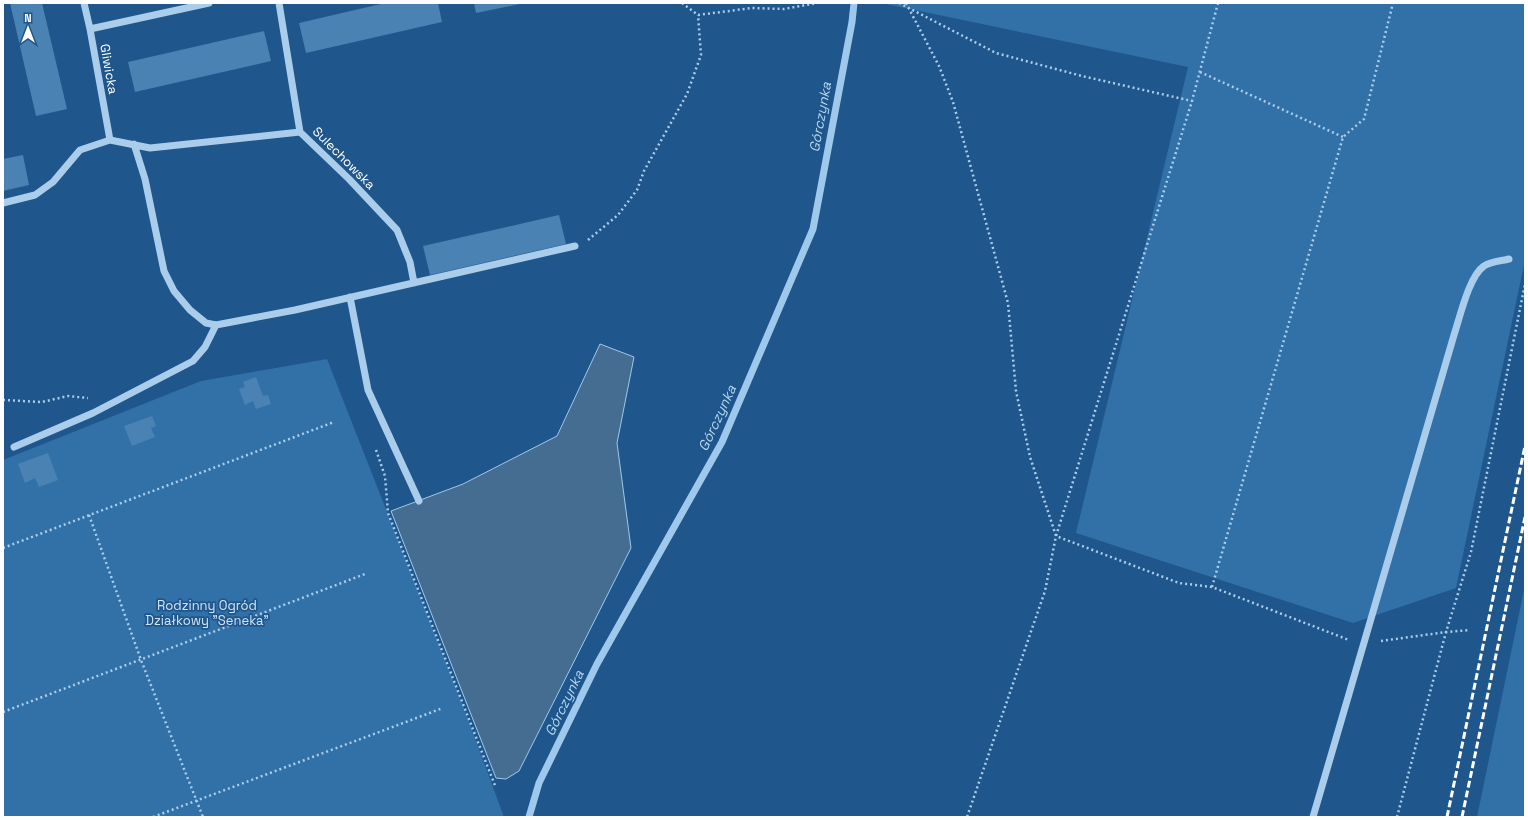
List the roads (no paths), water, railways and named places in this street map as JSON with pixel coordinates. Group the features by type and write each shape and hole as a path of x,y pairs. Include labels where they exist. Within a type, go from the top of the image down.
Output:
{"street":[{"name":"Gliwicka","path":"84,3 110,140"},
{"path":"90,29 208,3"},
{"path":"279,3 300,132"},
{"name":"Sulechowska","path":"110,140 150,148 300,132 349,179 397,230 410,262 414,283"},
{"path":"3,203 35,195 53,182 80,150 110,140"},
{"path":"134,144 145,180 164,271 174,290 190,310 206,323 216,325 295,310 575,246"},
{"path":"1313,817 1454,335 1468,293 1478,272 1486,265 1509,259"},
{"path":"350,297 368,390 419,501"},
{"path":"14,447 93,413 193,361 205,347 216,325"}],"waterway":[{"name":"Górczynka","path":"529,817 539,783 597,664 722,442 813,229 852,22 854,3"}],"railway":[{"path":"1447,817 1525,446"},
{"path":"1462,817 1525,517"}],"park label":[{"name":"Rodzinny Ogród Działkowy \"Seneka\"","path":"207,612"}]}
